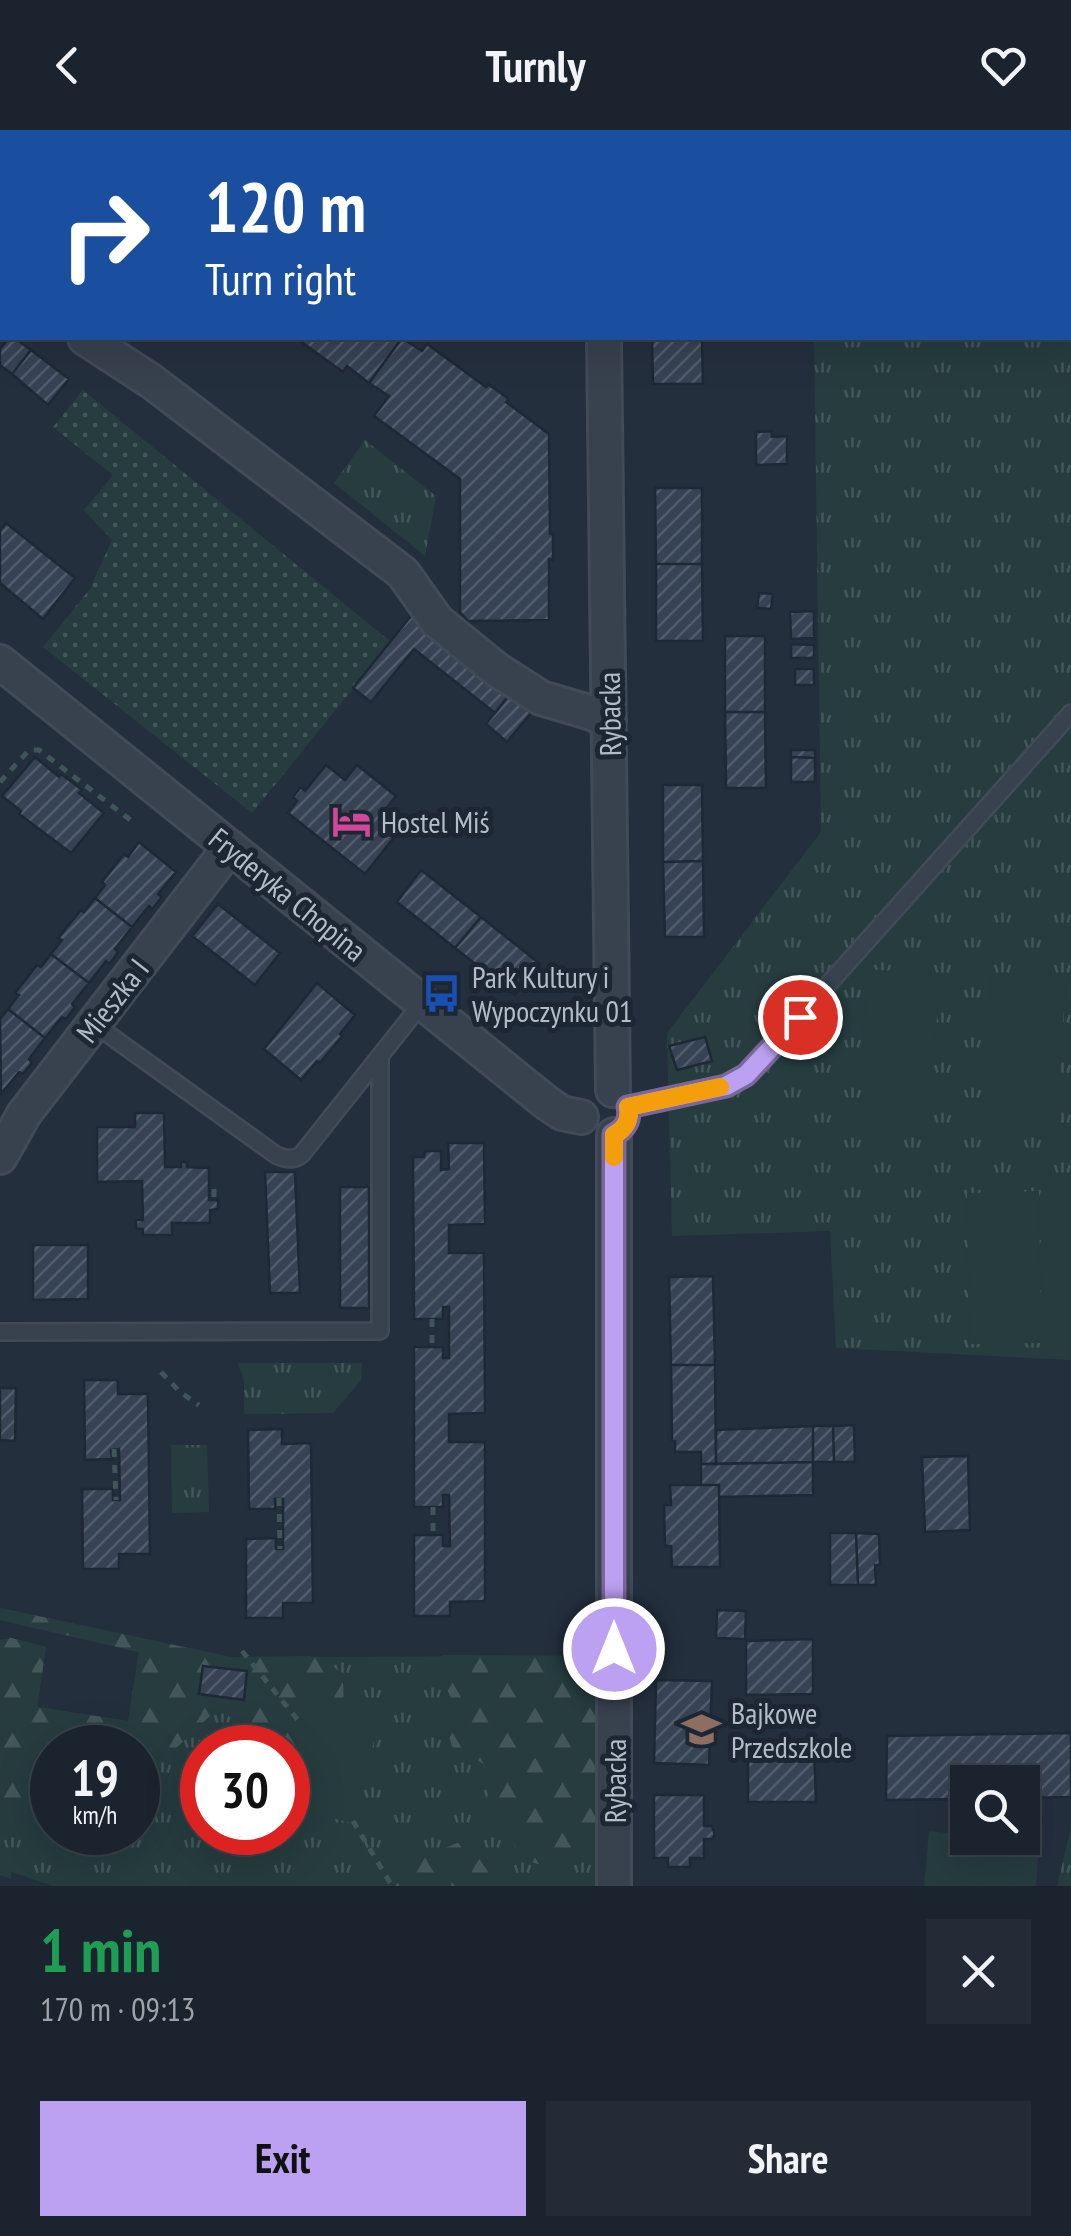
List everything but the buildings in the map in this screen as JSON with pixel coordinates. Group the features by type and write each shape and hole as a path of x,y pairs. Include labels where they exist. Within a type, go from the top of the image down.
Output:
{"street":[{"path":"87,340 151,380 402,573 437,622 496,669 542,698 609,721"},
{"name":"Rybacka","path":"604,340 618,1111 614,1886"},
{"name":"Fryderyka Chopina","path":"0,662 552,1107 581,1117 582,1105 592,1092 600,1089 618,1111"},
{"name":"Mieszka I","path":"0,1157 24,1114 230,847"}],"lane":[{"path":"618,1111 726,1086 746,1075 1071,713"},
{"path":"94,1024 276,1155 290,1159 302,1154 423,1002"},
{"path":"0,1332 380,1330 380,1056"}],"path":[{"path":"0,782 29,750 38,750 134,822"},
{"path":"214,1189 214,1200"},
{"path":"432,1319 432,1347"},
{"path":"161,1372 199,1405"},
{"path":"114,1449 116,1500"},
{"path":"279,1498 280,1549"},
{"path":"433,1507 433,1535"},
{"path":"242,1651 301,1724"},
{"path":"353,1821 392,1886"}],"green space":[{"path":"814,340 1071,340 1071,1360 836,1348 830,1231 672,1236 667,1033 821,832"},
{"path":"83,390 391,642 252,813 43,647 90,589 112,540 84,510 113,475 53,427"},
{"path":"365,440 436,496 425,556 334,483"},
{"path":"866,969 939,974 931,1126 860,1123"},
{"path":"992,976 1065,981 1058,1132 987,1129"},
{"path":"1071,1189 1071,1341 1045,1342 1042,1190"},
{"path":"1039,1191 1041,1343 969,1344 967,1193"},
{"path":"238,1363 362,1363 361,1380 333,1413 244,1414 244,1380"},
{"path":"171,1445 207,1445 209,1512 172,1513"},
{"path":"0,1608 231,1657 598,1656 599,1886 53,1886 12,1872 11,1879 0,1875 0,1640 11,1638 46,1647 37,1707 128,1721 139,1652 0,1620"},
{"path":"0,1608 231,1657 310,1656 343,1674 344,1716 310,1755 310,1725 235,1725 227,1714 213,1713 200,1725 180,1725 180,1744 160,1759 160,1725 30,1725 30,1807 0,1816 0,1640 11,1638 46,1647 37,1707 128,1721 139,1652 0,1620"},
{"path":"442,1655 598,1656 599,1849 547,1866 528,1860 517,1850 506,1824 487,1802 492,1779 489,1770 454,1752 449,1737 452,1700 439,1673"},
{"path":"307,1699 380,1718 352,1823 310,1812 310,1725 301,1725"},
{"path":"1071,1827 1071,1886 1057,1886"},
{"path":"929,1831 950,1833 950,1855 1038,1855 1036,1886 924,1886"},
{"path":"457,1843 471,1847 498,1886 375,1886 401,1857"}],"slow traffic":[{"path":"614,1157 614,1135 626,1125 628,1107 720,1087"}],"place":[{"name":"Hostel Miś","path":"351,821"},
{"name":"Park Kultury i Wypoczynku 01","path":"442,993"},
{"name":"Bajkowe Przedszkole","path":"701,1729"}],"route":[{"path":"614,1649 614,1135 626,1125 628,1107 740,1080 800,1017"}]}
